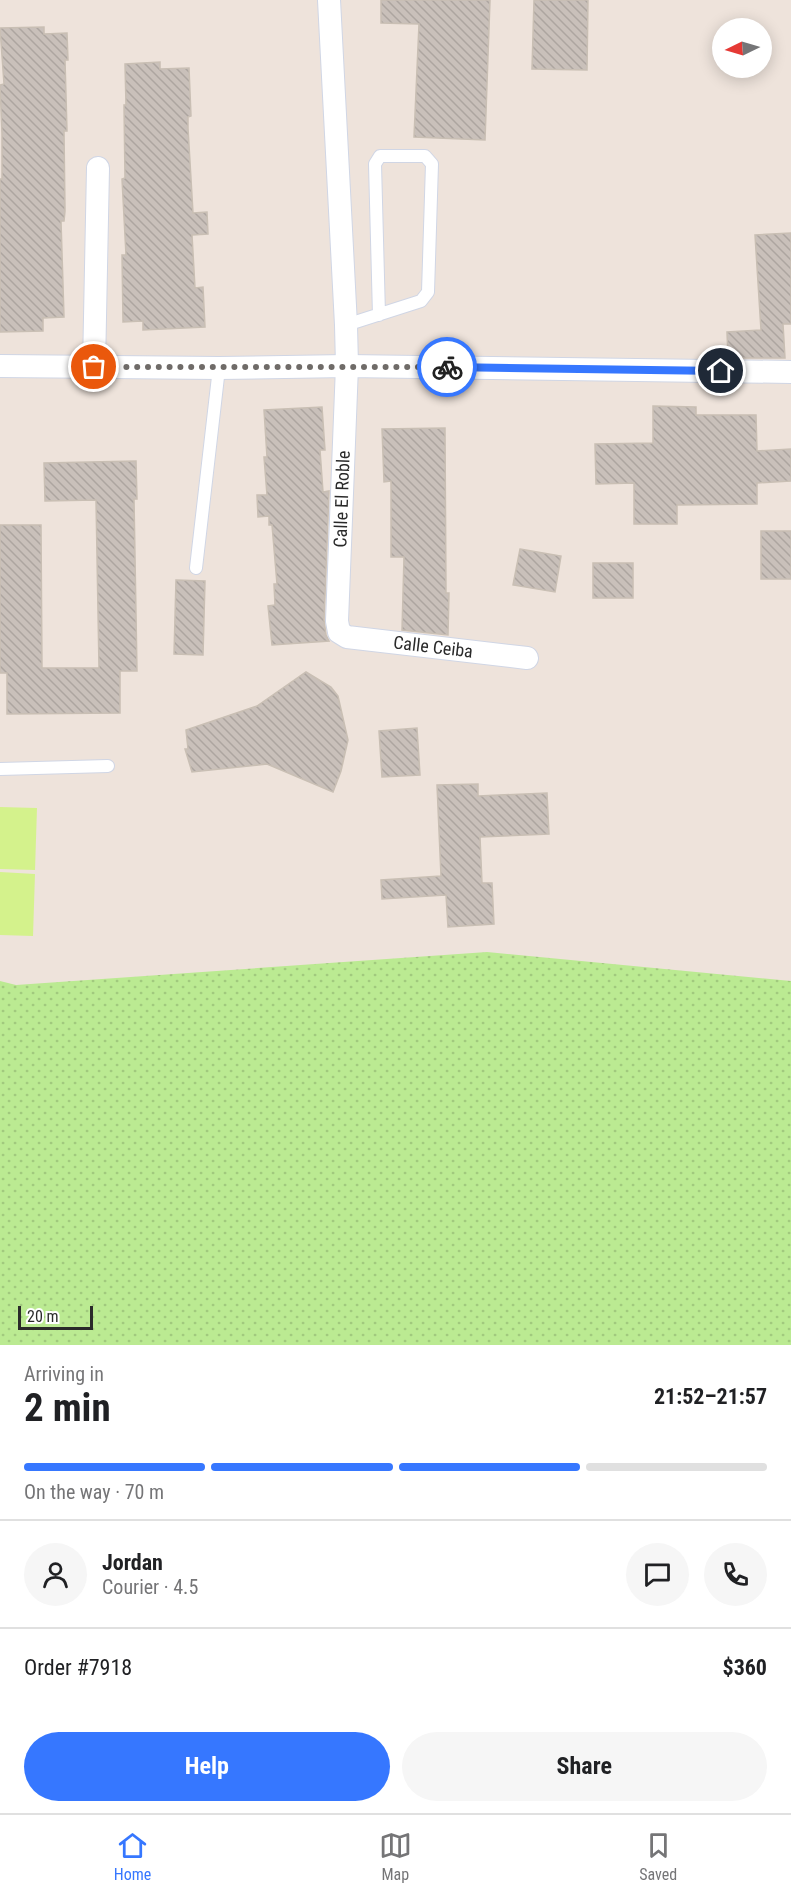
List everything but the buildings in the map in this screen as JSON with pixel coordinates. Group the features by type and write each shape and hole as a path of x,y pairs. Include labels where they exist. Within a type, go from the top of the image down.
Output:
{"street":[{"name":"Calle El Roble","path":"329,0 347,366 337,621 339,632"},
{"path":"94,367 98,168"},
{"path":"0,366 219,368 347,366 791,372"},
{"name":"Calle Ceiba","path":"339,632 347,637 527,658"}],"lane":[{"path":"346,325 379,315 421,301 428,292 432,164 425,156 380,156 375,164 379,315"},
{"path":"196,568 219,368"},
{"path":"0,769 108,766"}],"green space":[{"path":"0,807 37,808 35,870 0,869"},
{"path":"0,872 35,874 33,936 0,935"},
{"path":"487,952 791,981 791,1345 0,1345 0,981 16,985"}],"way so far":[{"path":"94,367 447,367"}],"route":[{"path":"447,367 721,371"}]}
